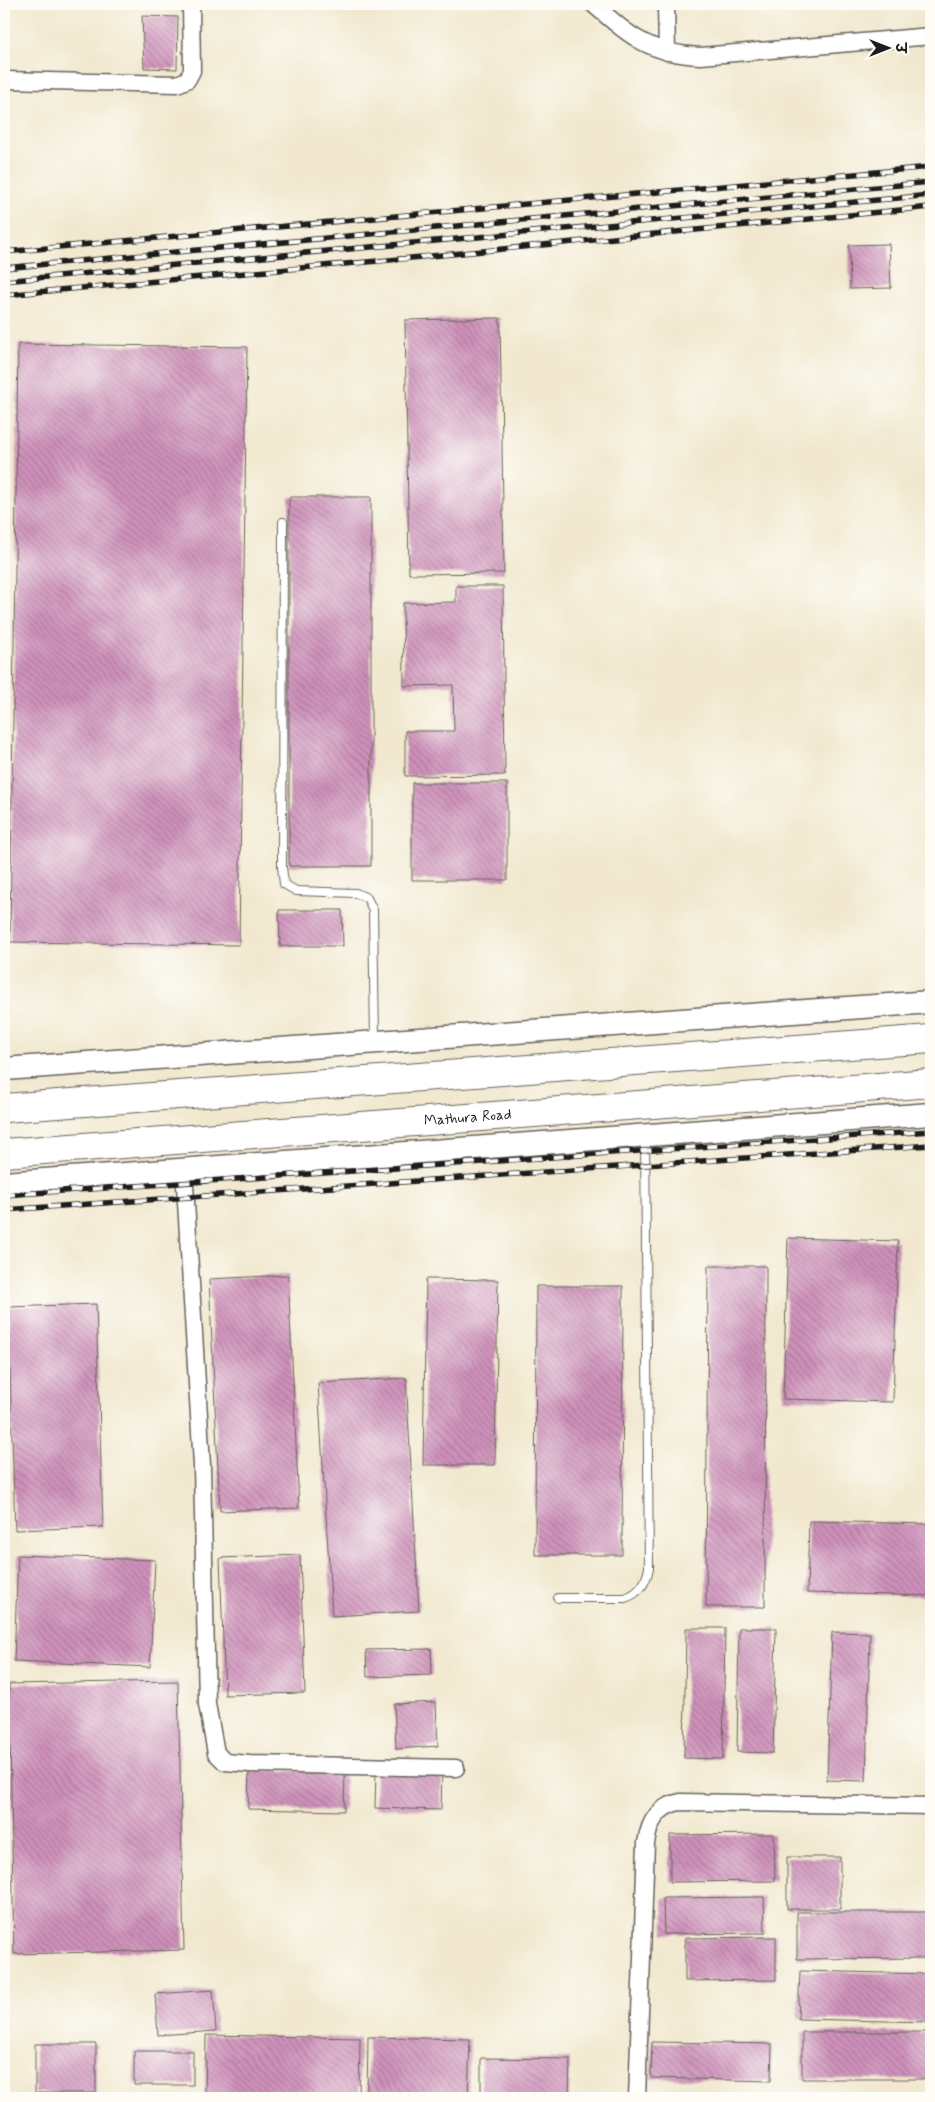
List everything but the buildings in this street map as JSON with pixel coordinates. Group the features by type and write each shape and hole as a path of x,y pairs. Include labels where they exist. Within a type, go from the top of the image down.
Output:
{"highway":[{"path":"4,1108 931,1039"},
{"name":"Mathura Road","path":"4,1153 931,1083"}],"main road":[{"path":"4,1069 931,1002"},
{"path":"4,1183 931,1114"}],"street":[{"path":"4,80 177,84 187,80 192,71 191,4"},
{"path":"593,4 630,36 667,52 701,56 931,36"},
{"path":"666,4 667,52"},
{"path":"184,1170 202,1465 207,1704 216,1753 225,1762 250,1764 456,1768"},
{"path":"637,2098 646,1843 648,1831 660,1810 671,1803 680,1802 931,1806"}],"lane":[{"path":"284,522 282,867 284,884 296,891 356,893 367,898 373,910 375,1042"},
{"path":"558,1598 625,1598 634,1595 642,1588 647,1578 645,1135"}],"railway":[{"path":"4,252 931,167"},
{"path":"4,268 931,182"},
{"path":"4,281 931,195"},
{"path":"4,295 411,258 931,207"},
{"path":"4,1195 931,1131"},
{"path":"4,1210 931,1145"}]}
